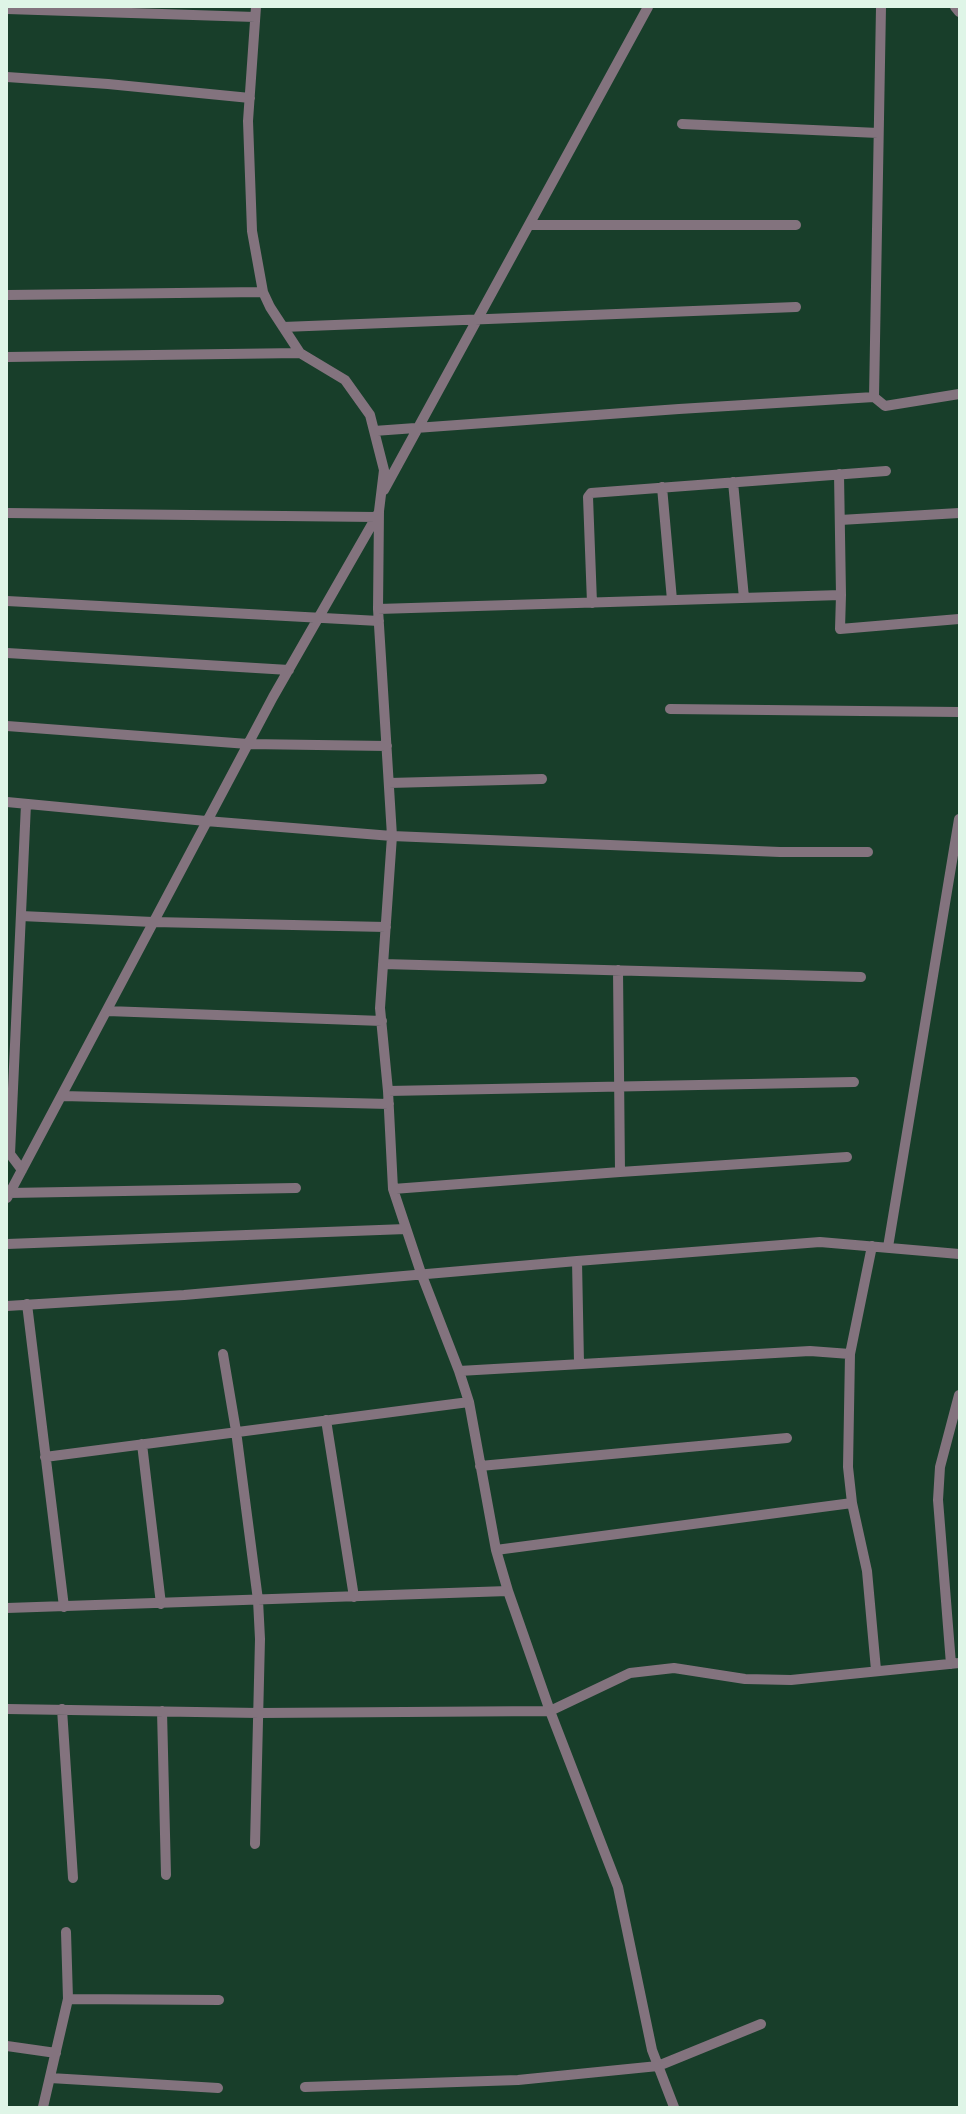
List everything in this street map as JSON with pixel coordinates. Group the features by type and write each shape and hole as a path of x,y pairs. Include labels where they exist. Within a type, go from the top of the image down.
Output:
{"street":[{"path":"382,493 648,7"},
{"path":"874,397 880,7"},
{"path":"955,7 959,12"},
{"path":"7,9 255,12 248,121 252,231 263,292 300,353 345,380 370,415 384,470 378,514 378,609 392,836 380,1008 388,1090 393,1190 421,1273 459,1371 469,1402 496,1550 508,1591 550,1710 618,1888 652,2050 674,2107"},
{"path":"7,77 108,84 250,98"},
{"path":"682,124 878,133"},
{"path":"529,225 796,225"},
{"path":"7,295 263,292"},
{"path":"283,327 478,318 796,307"},
{"path":"7,356 300,353"},
{"path":"374,431 874,397 885,406 959,394"},
{"path":"592,603 588,496 591,493 839,474 886,472"},
{"path":"839,474 841,595 840,629 959,619"},
{"path":"733,482 744,598"},
{"path":"662,487 672,600"},
{"path":"7,513 378,514"},
{"path":"840,520 959,513"},
{"path":"8,1195 62,1096 206,821 289,670 378,514"},
{"path":"378,609 841,595"},
{"path":"7,601 379,621"},
{"path":"7,653 289,670"},
{"path":"670,709 959,712"},
{"path":"7,726 248,744 387,746"},
{"path":"389,783 542,778"},
{"path":"7,802 206,821 392,836 780,852 868,852"},
{"path":"22,1170 8,1154 26,804"},
{"path":"888,1247 959,819"},
{"path":"21,916 154,922 386,927"},
{"path":"383,964 861,977"},
{"path":"618,970 620,1172"},
{"path":"107,1010 382,1021"},
{"path":"388,1090 854,1082"},
{"path":"62,1096 389,1104"},
{"path":"393,1190 620,1172 847,1157"},
{"path":"8,1195 296,1188"},
{"path":"7,1244 406,1229"},
{"path":"7,1306 184,1295 421,1273 820,1242 959,1254"},
{"path":"872,1246 850,1354 848,1467 852,1503 867,1571 876,1670"},
{"path":"577,1261 579,1363"},
{"path":"27,1304 64,1607"},
{"path":"459,1371 810,1350 850,1354"},
{"path":"223,1354 236,1431 258,1600 260,1639 255,1844"},
{"path":"7,1708 259,1712 550,1710 630,1673 638,1672 674,1668 745,1679 791,1680 955,1663 938,1500 940,1467 959,1395"},
{"path":"45,1457 236,1431 469,1402"},
{"path":"326,1420 354,1597"},
{"path":"480,1466 787,1438"},
{"path":"142,1444 161,1604"},
{"path":"496,1550 852,1503"},
{"path":"7,1608 161,1604 508,1591"},
{"path":"62,1709 73,1878"},
{"path":"162,1711 166,1875"},
{"path":"43,2107 68,1999 66,1932"},
{"path":"68,1999 219,2000"},
{"path":"305,2087 518,2080 658,2066 761,2024"},
{"path":"7,2046 56,2053"},
{"path":"50,2078 218,2088"}]}
